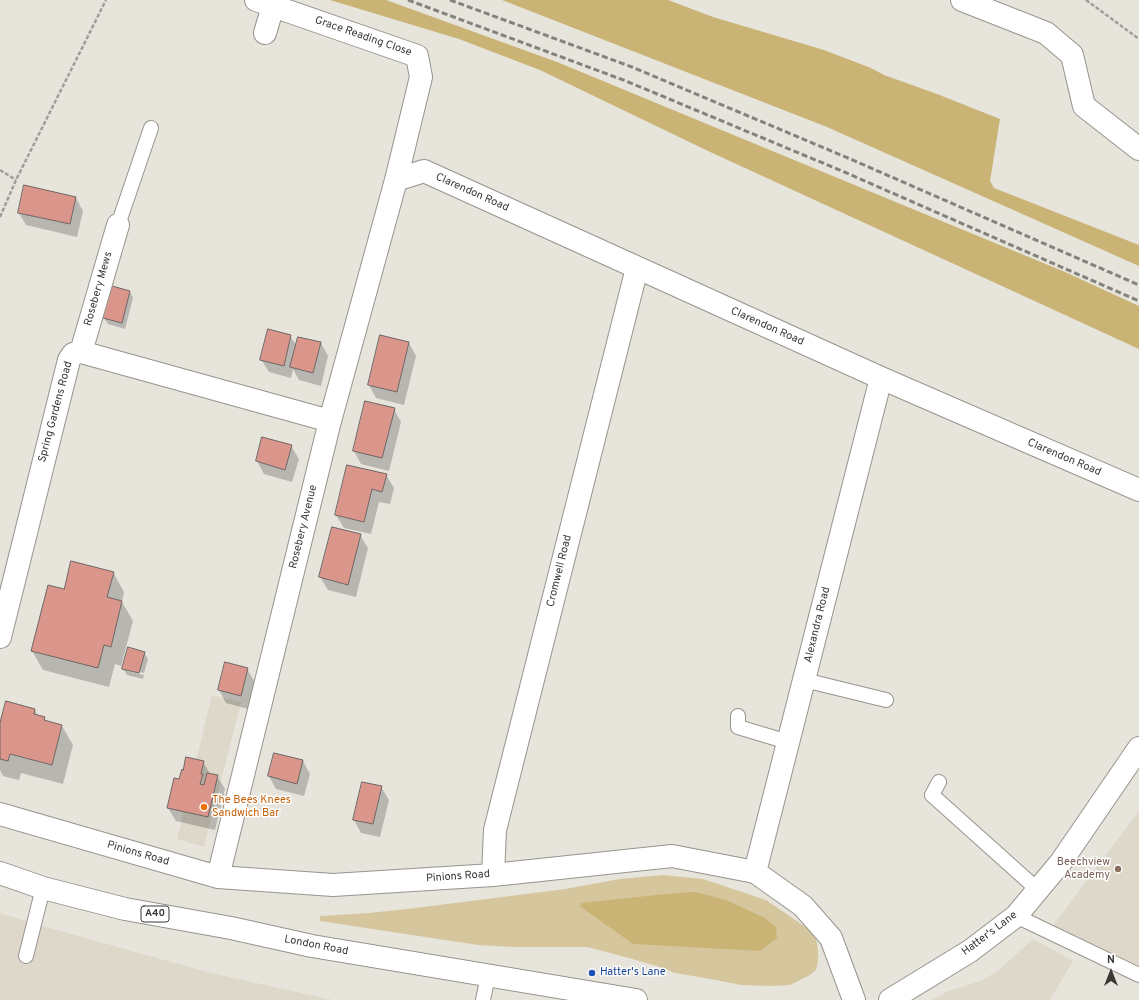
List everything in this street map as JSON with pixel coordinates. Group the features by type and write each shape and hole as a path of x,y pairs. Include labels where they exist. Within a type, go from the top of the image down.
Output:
{"street":[{"path":"962,0 1046,34 1072,54 1084,106 1139,149"},
{"path":"265,3 265,33"},
{"name":"Grace Reading Close","path":"265,3 418,56 421,77 396,180"},
{"name":"Clarendon Road","path":"396,180 424,171 881,378 1139,490"},
{"name":"Rosebery Avenue","path":"218,877 330,421 396,180"},
{"name":"Rosebery Mews","path":"81,352 118,225"},
{"name":"Cromwell Road","path":"492,875 495,830 637,268"},
{"name":"Spring Gardens Road","path":"0,637 69,360 74,354 81,352 330,421"},
{"name":"Alexandra Road","path":"756,872 881,378"},
{"name":"Hatter's Lane","path":"890,1000 970,951 1016,916 1061,862 1139,748"},
{"name":"Pinions Road","path":"0,814 218,877 333,885 492,875 672,856 756,872 803,906 830,938 854,1000"},
{"name":"London Road","path":"0,873 43,888 125,909 231,928 312,946 636,1000"}],"lane":[{"path":"118,225 151,128"},
{"path":"804,680 886,700"},
{"path":"738,716 738,727 788,742"},
{"path":"939,782 932,794 1038,890"},
{"path":"26,956 43,888"},
{"path":"1016,916 1139,975"},
{"path":"483,1000 488,976"}],"path":[{"path":"0,217 16,180 106,0"},
{"path":"1086,0 1139,39"},
{"path":"0,170 16,180"}],"shaded area":[{"path":"330,0 386,0 557,62 1065,272 1139,306 1139,349 708,151 540,70 459,39"},
{"path":"502,0 668,0 713,17 824,50 871,68 884,75 1000,119 990,181 994,188 1139,245 1139,266 827,127"},
{"path":"212,695 241,702 204,847 177,839"},
{"name":"Beechview Academy","path":"1139,811 1139,966 1053,926"},
{"path":"663,875 703,879 766,900 814,934 818,952 816,970 810,975 790,985 741,985 675,973 660,967 587,947 512,947 478,945 320,921 320,916 416,908 565,889 620,879"},
{"path":"695,892 726,900 765,918 776,927 777,938 760,951 633,944 580,906 582,903"},
{"path":"0,913 207,972 333,1000 0,1000"},
{"path":"1033,939 1073,961 1050,1000 932,1000 948,991 981,981 999,970"}],"building":[{"path":"24,185 76,197 70,224 18,213"},
{"path":"112,286 130,291 122,323 103,318"},
{"path":"268,329 291,335 284,366 260,360"},
{"path":"380,335 409,342 397,392 368,385"},
{"path":"298,337 321,342 313,373 290,367"},
{"path":"365,401 395,408 382,458 353,451"},
{"path":"262,437 292,445 285,470 256,461"},
{"path":"347,465 387,474 382,492 372,489 364,522 335,515"},
{"path":"332,527 361,534 348,585 319,577"},
{"path":"71,561 114,572 107,597 122,601 111,647 104,645 98,668 31,651 48,585 64,589"},
{"path":"128,647 145,652 139,673 122,669"},
{"path":"225,662 248,668 241,696 218,690"},
{"path":"6,701 35,709 34,714 45,717 44,720 62,725 52,765 10,754 8,761 0,759 0,723"},
{"path":"274,753 303,760 297,784 268,776"},
{"path":"186,757 204,761 201,774 203,774 200,784 204,785 207,773 218,775 208,817 167,808 174,778 179,779"},
{"path":"362,782 382,786 373,824 353,820"}],"railway":[{"path":"408,0 626,81 842,171 1139,301"},
{"path":"450,0 632,67 848,158 1139,285"}],"place":[{"name":"The Bees Knees Sandwich Bar","path":"204,807"},
{"name":"Beechview Academy","path":"1118,869"},
{"name":"Hatter's Lane","path":"592,973"}]}
